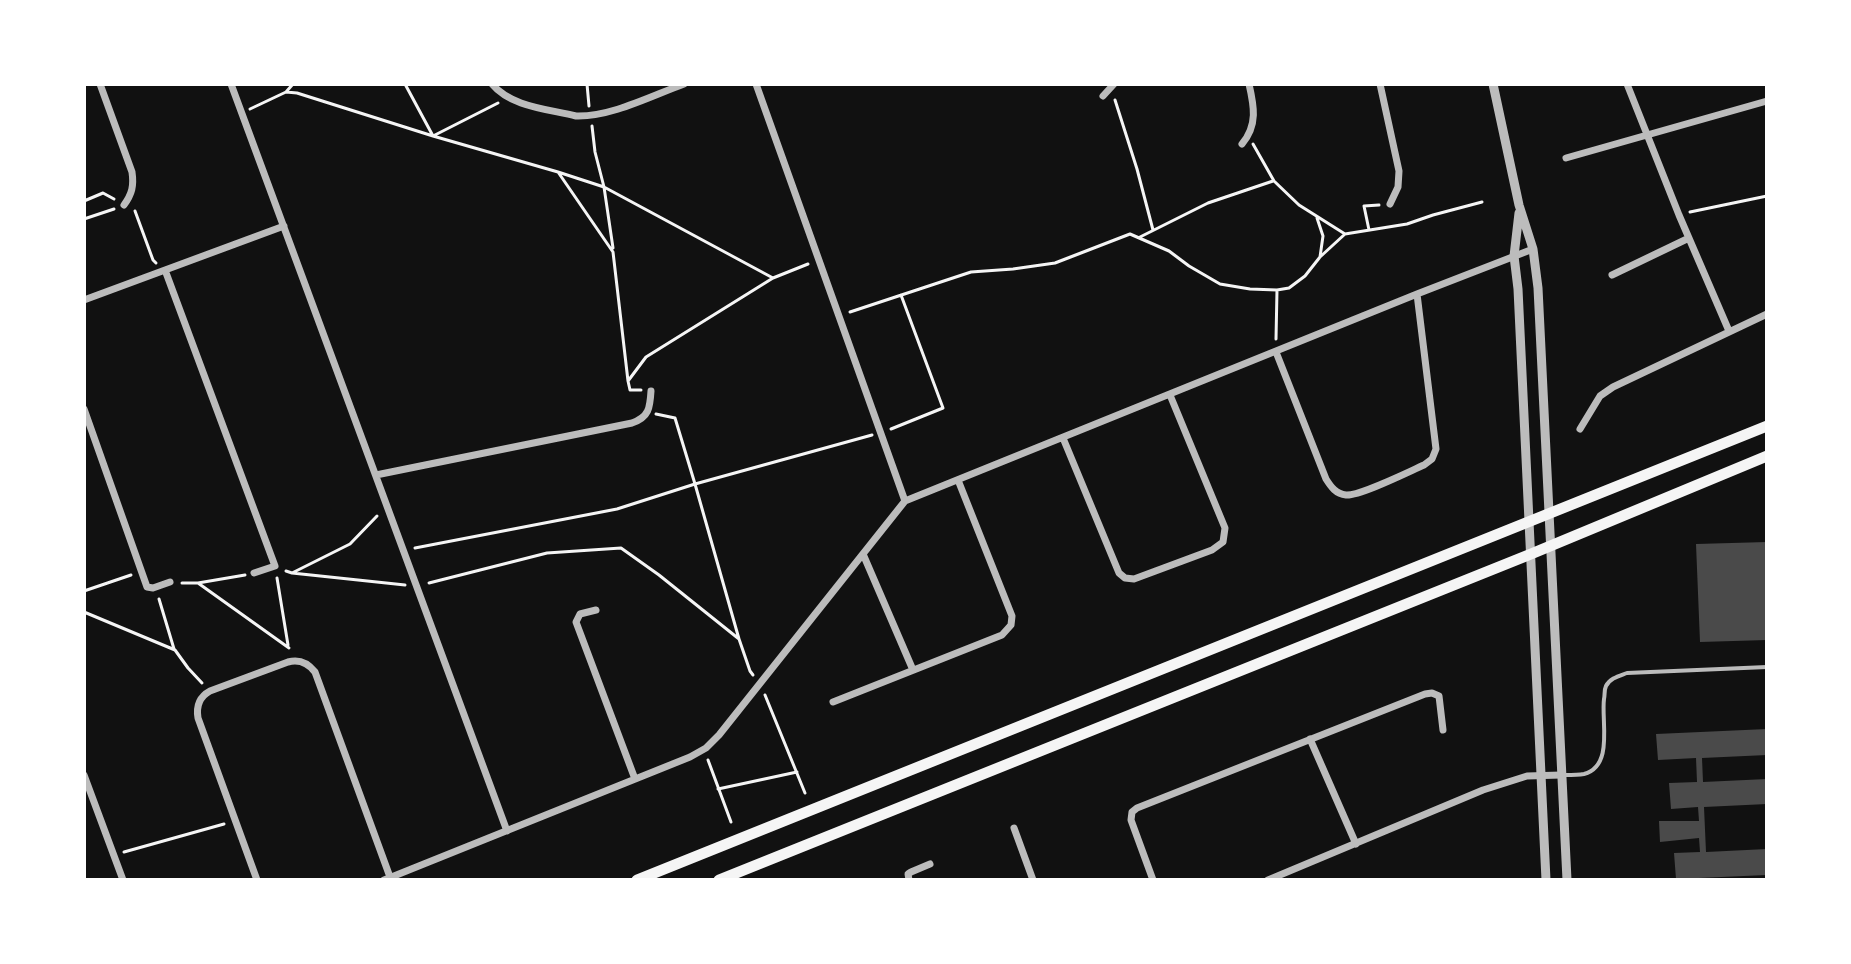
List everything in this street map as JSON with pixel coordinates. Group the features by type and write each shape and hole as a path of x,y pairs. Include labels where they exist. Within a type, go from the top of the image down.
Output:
{"main road":[{"path":"637,880 1767,426"},
{"path":"719,880 1551,546 1767,456"}],"street":[{"path":"100,84 130,165 133,181 131,196 124,205"},
{"path":"231,84 507,831"},
{"path":"492,84 508,98 576,116 590,116 616,109 684,84"},
{"path":"756,84 905,501"},
{"path":"1242,144 1248,137 1254,118 1249,84"},
{"path":"1380,84 1399,171 1398,187 1390,204"},
{"path":"1493,84 1519,205 1533,249 1538,288 1567,880"},
{"path":"1627,84 1729,331"},
{"path":"1103,96 1113,86"},
{"path":"1566,158 1767,101"},
{"path":"1519,205 1514,256 1546,880"},
{"path":"84,300 284,226"},
{"path":"1612,275 1689,238"},
{"path":"257,880 198,718 200,699 210,691 291,661 301,661 311,667 387,879 706,748 905,501 1533,249"},
{"path":"165,270 275,566 254,573"},
{"path":"1276,352 1331,488 1344,495 1351,494 1398,476 1429,462 1436,449 1417,294"},
{"path":"1580,429 1600,396 1613,387 1767,314"},
{"path":"376,475 632,423 645,418 649,412 651,391"},
{"path":"1063,438 1119,573 1125,578 1134,579 1212,550 1223,542 1225,528 1170,395"},
{"path":"84,409 147,587 155,588 170,582"},
{"path":"833,702 1002,635 1011,625 1012,616 958,480"},
{"path":"863,554 913,670"},
{"path":"596,610 580,614 576,622 635,779"},
{"path":"1153,880 1132,827 1132,812 1142,806 1425,694 1439,696 1443,730"},
{"path":"1310,739 1356,844"},
{"path":"84,775 123,880"},
{"path":"1268,880 1286,876 1483,790 1527,776 1561,775"},
{"path":"1014,828 1033,880"},
{"path":"909,880 908,874 930,864"}],"lane":[{"path":"1561,775 1583,774 1593,770 1602,759 1603,706 1606,686 1613,678 1627,673 1767,667"}],"path":[{"path":"242,113 286,92 293,84"},
{"path":"405,84 433,136"},
{"path":"587,84 595,152 604,187 613,252 628,381 630,390 651,391"},
{"path":"1113,86 1153,230"},
{"path":"286,92 604,187 773,278"},
{"path":"433,136 508,98"},
{"path":"1248,137 1274,181 1299,205 1345,234"},
{"path":"558,172 613,252"},
{"path":"1140,237 1208,203 1274,181"},
{"path":"84,201 103,193 124,205"},
{"path":"131,196 153,260 165,270"},
{"path":"1679,215 1767,196"},
{"path":"839,316 971,272 1055,263 1130,234 1169,251 1220,284 1250,289 1289,288 1305,276 1345,234 1407,224 1482,202"},
{"path":"1369,230 1364,206 1390,204"},
{"path":"84,219 124,205"},
{"path":"1316,216 1323,236 1320,257"},
{"path":"628,381 646,357 773,278 819,260"},
{"path":"1276,352 1277,290"},
{"path":"404,551 617,509 695,484 881,433 943,408 901,295"},
{"path":"649,412 675,418 739,639"},
{"path":"292,573 350,544 387,506"},
{"path":"198,583 289,648 275,566"},
{"path":"84,591 142,571"},
{"path":"170,582 198,583 254,573"},
{"path":"155,588 175,650 210,691"},
{"path":"84,612 175,650"},
{"path":"706,748 731,822"},
{"path":"718,789 797,772"},
{"path":"113,855 236,821"}],"building":[{"path":"1767,542 1767,640 1700,642 1696,544"},
{"path":"1767,729 1767,755 1702,758 1703,782 1767,779 1767,804 1704,807 1706,852 1767,849 1767,875 1676,879 1674,853 1700,852 1699,838 1660,842 1659,821 1699,821 1698,807 1671,809 1669,783 1697,782 1696,758 1658,760 1656,734"}]}
